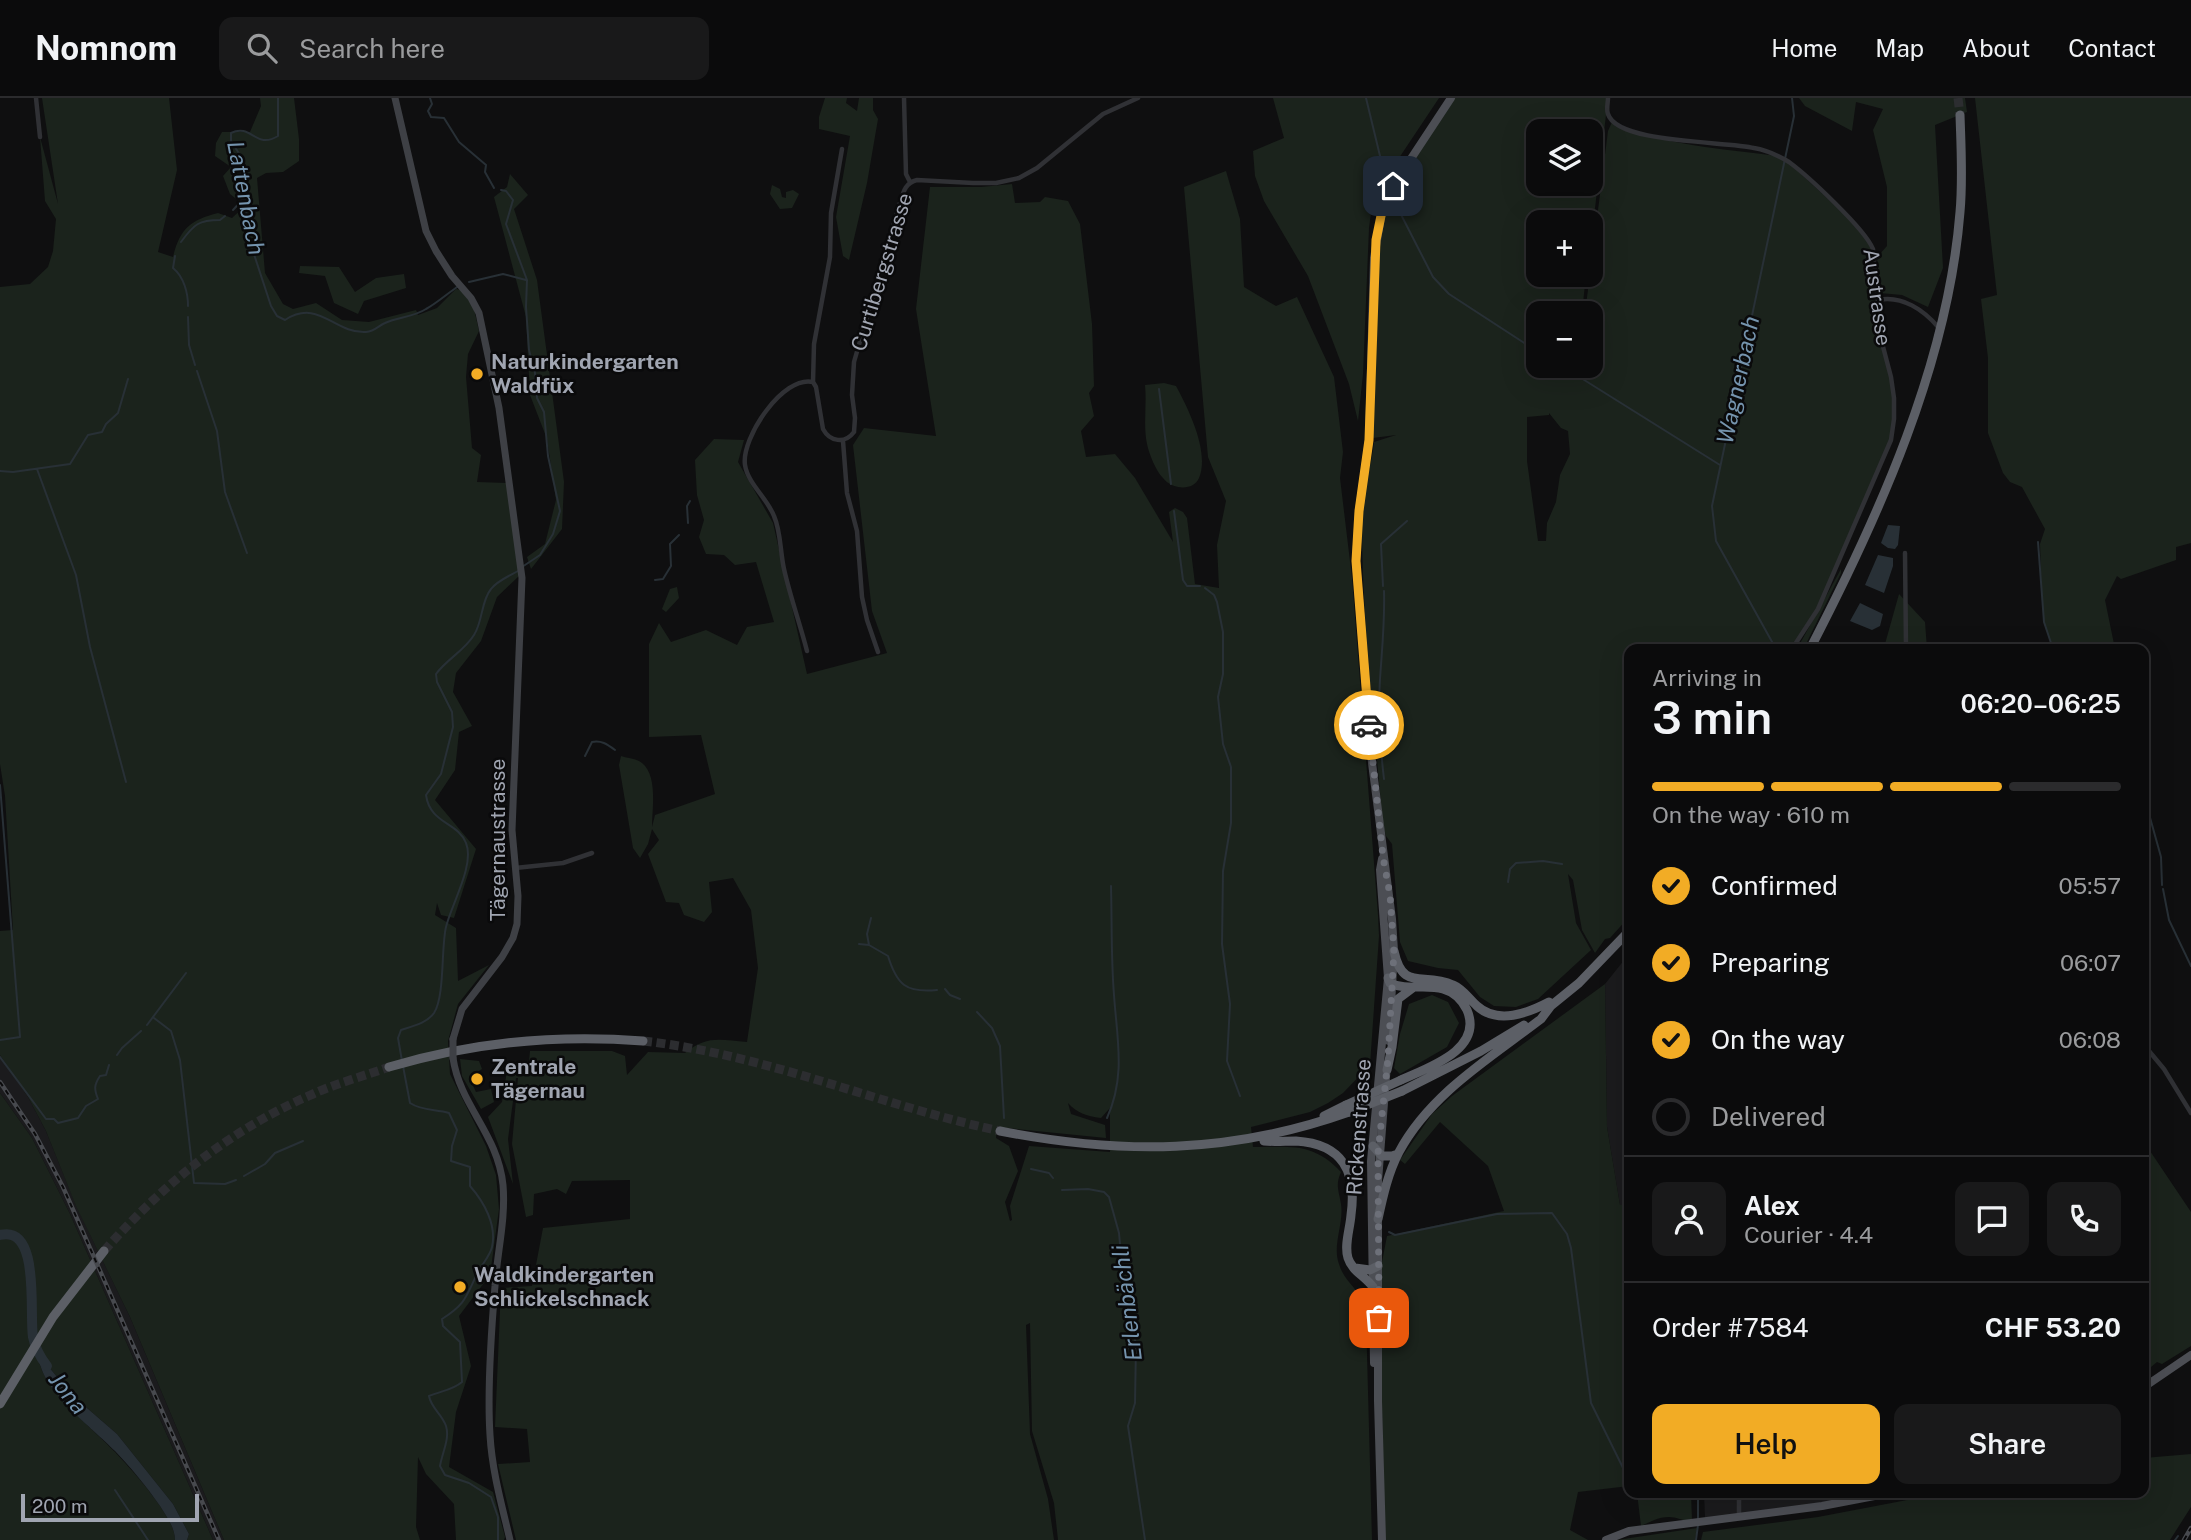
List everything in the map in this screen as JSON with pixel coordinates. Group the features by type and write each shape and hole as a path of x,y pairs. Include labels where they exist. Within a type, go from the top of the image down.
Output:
{"highway":[{"path":"1812,644 1861,544 1893,467 1920,394 1939,328 1950,282 1960,211 1960,116"},
{"path":"1000,1131 1074,1143 1129,1147 1199,1146 1251,1139 1307,1126 1402,1091 1482,1051 1550,1007 1605,958 1624,937"},
{"path":"1394,951 1397,966 1406,976 1450,983 1481,1009 1499,1016 1529,1012 1567,993"},
{"path":"1390,983 1421,979"},
{"path":"1348,1109 1452,1055 1461,1047 1469,1031 1468,1012 1457,997 1443,989 1390,983"},
{"path":"1387,1070 1398,999 1413,987"},
{"path":"1378,1219 1388,1179 1398,1154 1418,1125 1447,1092 1541,1019 1550,1007"},
{"path":"393,1066 457,1050 515,1041 583,1037 643,1041"},
{"path":"1251,1139 1311,1144 1332,1151 1342,1160 1348,1168 1352,1185 1347,1248 1349,1259 1353,1268 1373,1287"},
{"path":"1376,1149 1387,1157 1398,1154"},
{"path":"0,1404 53,1317 104,1251"},
{"path":"1353,1268 1375,1268"}],"main road":[{"name":"Rickenstrasse","path":"1378,1401 1374,1364 1373,1287 1378,1219 1376,1149 1394,951 1387,871 1372,764 1356,561 1359,511 1369,440 1376,240 1385,202 1393,186 1449,99"},
{"name":"Rickenstrasse","path":"1382,1540 1371,1173 1387,1070 1390,983 1380,870 1383,857"},
{"path":"2149,1383 2191,1354"},
{"path":"1606,1540 1629,1531 1822,1506 1861,1498"}],"street":[{"path":"36,98 40,137"},
{"name":"Tägernaustrasse","path":"395,98 426,230 436,251 479,313 492,365 522,575 512,830 518,916 513,938 502,957 462,1009 453,1039 453,1058 458,1083 493,1144 502,1176 503,1202 495,1287 489,1427 492,1462 510,1540"},
{"path":"904,98 906,173 910,182"},
{"name":"Curtibergstrasse","path":"878,652 862,597 857,531 847,492 843,440 852,436 856,429 852,383 856,353 905,188 910,182 917,180 996,183 1019,178 1037,168 1103,114 1138,98"},
{"name":"Austrasse","path":"1608,98 1607,113 1612,122 1629,131 1677,141 1754,148 1787,161 1869,239 1874,250 1881,339 1894,398 1891,440 1818,609 1795,644"},
{"path":"842,149 831,213 831,257 816,327 813,382 824,433 831,439 843,440"},
{"path":"1878,300 1895,300 1912,305 1928,314 1939,328"},
{"path":"807,651 784,569 775,519 748,474 745,460 747,445 761,417 794,385 800,381 813,382"},
{"path":"1905,553 1906,644"},
{"path":"514,868 554,865 592,853"},
{"path":"2149,1051 2164,1069 2191,1113"},
{"path":"1739,1498 1739,1517"}],"shaded area":[{"path":"42,98 169,98 177,170 158,252 173,257 183,232 194,222 218,213 232,218 245,206 230,194 223,176 231,167 215,156 216,143 222,132 250,132 261,106 260,98 294,98 299,161 283,172 266,173 257,178 265,273 283,304 293,309 316,303 342,320 369,322 416,310 418,315 437,308 456,289 462,290 474,309 479,331 468,354 466,377 472,448 481,455 477,482 507,483 519,576 497,597 481,641 456,673 453,692 472,726 459,732 455,770 435,800 476,849 454,918 441,915 437,903 435,915 456,928 458,981 489,965 458,1004 448,1041 450,1074 486,1146 496,1175 499,1209 490,1275 459,1316 471,1366 456,1412 449,1467 493,1492 504,1540 456,1540 454,1504 426,1474 418,1457 416,1527 420,1540 224,1540 130,1317 76,1206 46,1131 28,1097 0,1055 0,931 13,930 5,796 0,764 0,287 30,284 48,267 53,251 56,219 45,201 40,137 58,204"},
{"path":"825,98 847,98 846,103 857,111 859,98 873,98 873,110 878,119 867,183 849,260 843,256 836,217 850,136 819,129 819,117"},
{"path":"1273,98 1439,98 1384,177 1372,205 1358,421 1349,384 1308,276 1264,201 1255,176 1253,151 1284,138"},
{"path":"1455,98 1608,98 1603,140 1603,119 1526,119 1526,196 1596,196 1595,210 1526,210 1526,287 1585,287 1583,301 1526,301 1526,378 1603,378 1603,301 1587,301 1588,287 1603,287 1603,210 1598,210 1600,196 1603,196 1603,171 1608,131 1612,122 1629,130 1670,141 1777,156 1787,161 1856,225 1873,249 1881,339 1894,398 1891,440 1818,609 1795,644 1624,644 1624,923 1610,938 1605,939 1595,953 1582,930 1573,880 1568,874 1576,923 1591,950 1538,999 1516,1007 1494,1006 1480,997 1458,970 1408,961 1400,942 1392,844 1383,826 1362,549 1363,501 1374,442 1396,435 1372,436 1376,240 1393,186","holes":["1549,413 1561,428 1568,431 1570,454 1560,475 1556,502 1547,523 1546,541 1538,541 1527,461 1527,417"]},
{"path":"1799,98 1965,98 1967,112 1935,125 1943,268 1928,307 1902,295 1880,293 1877,257 1887,246 1887,187 1873,130 1883,109 1856,102 1852,131 1805,106"},
{"path":"1975,98 2191,98 2191,543 2176,547 2176,560 2121,579 2117,576 2105,600 2114,644 2051,644 2044,622 2042,603 2040,544 2045,529 2022,487 2010,482 2003,473 1988,433 1988,358 1981,299 1997,295"},
{"path":"1226,171 1240,219 1244,287 1276,306 1297,297 1334,377 1343,452 1340,478 1352,578 1378,915 1379,936 1370,1065 1343,1093 1328,1103 1310,1112 1251,1127 1253,1147 1301,1148 1321,1155 1341,1172 1338,1184 1341,1212 1337,1257 1345,1277 1361,1299 1366,1317 1372,1540 1058,1540 1054,1503 1032,1431 1030,1323 1026,1325 1030,1434 1048,1499 1054,1540 516,1540 498,1464 530,1462 527,1429 495,1427 501,1288 532,1286 543,1228 630,1219 630,1180 572,1181 566,1194 557,1189 534,1194 533,1215 526,1217 512,1144 518,1078 508,1139 513,1184 488,1117 502,1102 507,1071 518,1061 529,1061 530,1051 612,1051 625,1056 627,1075 648,1052 685,1053 700,1043 714,1040 747,1042 758,968 751,910 733,878 709,882 712,912 704,922 684,915 679,903 666,902 648,854 659,840 652,829 640,858 633,848 619,765 621,756 640,762 647,769 653,793 652,827 655,815 715,794 701,735 649,737 649,644 659,623 671,642 706,630 737,645 747,627 774,622 756,562 735,565 724,555 706,554 699,537 704,520 697,495 695,460 714,439 744,440 738,462 773,523 807,674 887,653 872,611 853,445 864,428 936,436 916,309 930,187 1012,184 1015,203 1040,202 1045,197 1068,201 1080,224 1092,324 1094,386 1089,393 1094,416 1081,431 1086,457 1115,454 1135,478 1173,542 1169,512 1175,508 1183,512 1187,518 1195,584 1219,588 1217,545 1226,501 1208,457 1184,187","holes":["1068,1103 1082,1113 1101,1118 1110,1108 1110,1152 1029,1146 1010,1206 1010,1221 1005,1202 1018,1171 1009,1146 996,1138 997,1127 1106,1138 1105,1125 1071,1114"]},
{"path":"510,174 528,195 514,209 537,280 564,482 562,529 531,569 527,557 545,544 556,500 547,439 530,395 526,317 494,197 507,187"},
{"path":"772,185 780,189 782,197 786,198 786,192 793,190 799,194 792,208 780,209 770,194"},
{"path":"300,266 339,267 355,292 376,278 404,274 406,288 364,301 358,314 334,303 325,276 299,273"},
{"path":"1164,383 1176,386 1200,443 1202,467 1199,478 1187,487 1176,487 1163,478 1153,462 1147,444 1145,385"},
{"path":"1841,569 1806,644 1800,644"},
{"path":"677,587 679,598 666,612 662,609 670,589"},
{"path":"1899,594 1925,622 1927,644 1885,644"},
{"path":"1624,960 1624,1205 1620,1205 1607,1127 1605,984"},
{"path":"1605,984 1607,1127 1620,1205 1624,1205 1624,1487 1578,1492 1570,1530 1588,1540 1385,1540 1382,1262 1387,1236 1504,1211 1488,1166 1440,1122 1405,1164 1400,1160 1432,1114 1452,1096"},
{"path":"1432,995 1448,1002 1459,1023 1447,1047 1400,1074 1394,1068 1409,1004"},
{"path":"0,1055 28,1097 46,1131 76,1205 130,1317 224,1540 213,1540 70,1214 32,1138 0,1093"},
{"path":"460,1059 479,1061 482,1069 469,1077 476,1092 491,1089 494,1102 481,1109 462,1076"},
{"path":"0,1093 32,1138 70,1214 213,1540 187,1540 189,1534 173,1504 117,1434 72,1395 39,1355 41,1367 57,1393 121,1458 155,1499 174,1531 175,1540 0,1540"},
{"path":"2149,1149 2191,1212 2191,1346 2162,1364 2157,1362 2149,1369"},
{"path":"2191,1454 2191,1507 2170,1540 1701,1540 1703,1532 1818,1517 1918,1498 2149,1498 2149,1458"},
{"path":"1638,1498 1691,1498 1692,1520 1665,1517 1641,1526"},
{"path":"1704,1498 1864,1498 1822,1506 1705,1518"},
{"path":"1697,1528 1695,1540 1617,1540"}],"water":[{"path":"1888,525 1900,526 1895,549 1881,543"},
{"path":"1878,555 1893,558 1884,593 1865,585"},
{"path":"1860,603 1883,614 1880,626 1872,630 1850,621"},
{"path":"39,1355 72,1395 117,1434 173,1504 189,1534 187,1540 175,1540 168,1518 139,1478 57,1394 41,1368"}],"waterway":[{"name":"Lattenbach","path":"278,98 278,136 264,140 244,131 231,133 231,141 240,155 249,239 271,306 277,316 285,320 307,313 345,328 366,332 390,321 421,312 457,287"},
{"path":"430,98 432,104 428,111 431,117 444,118 459,142 486,165 485,172 494,188"},
{"path":"1366,98 1388,189"},
{"name":"Wagnerbach","path":"1773,644 1716,541 1712,506 1794,116 1792,98"},
{"name":"Lattenbach","path":"501,190 506,191 513,200 506,224 527,280 529,350 535,373 537,398 544,412 548,456 560,511 553,534 540,555 522,567"},
{"path":"1392,197 1433,277 1449,294 1526,344"},
{"path":"233,210 244,198"},
{"path":"181,242 197,224 220,220 225,216"},
{"path":"175,256 173,268 185,286 188,306"},
{"name":"Lattenbach","path":"469,282 503,274 526,280"},
{"path":"188,317 189,345 195,365"},
{"path":"197,371 217,431 225,492 247,553"},
{"path":"1581,378 1720,465"},
{"path":"0,471 13,472 70,464 88,435 102,432 118,413 128,379"},
{"path":"1159,389 1171,484"},
{"path":"37,469 76,575 90,647 126,782"},
{"path":"688,523 687,506 690,501"},
{"path":"1174,511 1183,580 1187,586 1200,586"},
{"path":"1383,586 1381,544 1407,521"},
{"path":"655,580 663,579 671,566 670,544 679,535"},
{"path":"2038,542 2044,622 2051,644"},
{"name":"Lattenbach","path":"402,1061 398,1038 401,1030 428,1019 437,1005 446,927 465,873 468,852 462,836 433,812 426,795 441,774 453,727 452,712 437,682 436,674 474,635 485,599 491,589 518,571"},
{"path":"1205,588 1214,595 1217,602 1223,632 1223,674 1218,697 1223,744 1231,767 1231,823 1223,871 1222,944 1230,1004 1227,1061 1240,1096"},
{"path":"1384,591 1379,704 1384,779"},
{"path":"585,756 592,742 604,743 615,750"},
{"path":"0,785 20,1037 0,1040"},
{"path":"2149,814 2161,857 2162,885"},
{"path":"1508,882 1510,869 1516,863 1543,861 1562,864"},
{"path":"1107,1118 1117,1087 1119,1057 1112,968 1111,886"},
{"path":"2163,889 2169,920 2191,966"},
{"path":"869,945 867,934 871,918"},
{"path":"859,944 869,945 888,956 895,974 904,985 918,990 937,990"},
{"path":"147,1025 186,973"},
{"path":"945,989 950,995 960,999"},
{"path":"977,1012 992,1028 1000,1046 1004,1118"},
{"path":"154,1018 171,1031 180,1060 194,1183 225,1184 236,1180"},
{"path":"117,1055 141,1031"},
{"path":"0,1057 46,1119 54,1119 58,1123 78,1118 86,1106 98,1099 96,1085 100,1076 106,1075 109,1065"},
{"name":"Lattenbach","path":"403,1066 410,1103 424,1109 449,1113 457,1130 451,1161 470,1167 470,1186 480,1199 493,1230 491,1250 468,1293 461,1303 442,1319 443,1326 460,1342 462,1382 451,1389 429,1396 447,1431 440,1466 445,1475 469,1483 491,1497 498,1517 498,1540"},
{"path":"244,1176 265,1164 275,1153 303,1141"},
{"path":"1031,1169 1049,1173 1053,1178"},
{"name":"Erlenbächli","path":"1062,1190 1088,1189 1104,1192 1109,1197 1119,1233 1125,1300 1136,1344 1135,1403 1128,1426 1145,1540"},
{"path":"1389,1232 1395,1235 1497,1214 1552,1213 1567,1234 1571,1248 1591,1403 1624,1470"},
{"name":"Jona","path":"0,1235 13,1236 22,1243 30,1273 33,1337 47,1366"},
{"path":"115,1490 148,1540"},
{"name":"Wagnerbach","path":"1698,1498 1698,1520"},
{"name":"Wagnerbach","path":"1696,1540 1698,1525"},
{"path":"2175,1540 2178,1536"}],"tunnel":[{"path":"1958,98 1960,115"},
{"path":"643,1041 734,1057 1000,1131"},
{"path":"104,1251 174,1181 226,1141 313,1094 389,1067"}],"railway":[{"path":"0,1082 35,1134 63,1187 219,1540"},
{"path":"2184,1540 2191,1528"}],"way so far":[{"path":"1369,725 1383,857 1390,895 1394,951 1388,1059 1378,1153 1379,1318"}],"place":[{"name":"Naturkindergarten Waldfüx","path":"477,374"},
{"name":"Zentrale Tägernau","path":"477,1079"},
{"name":"Waldkindergarten Schlickelschnack","path":"460,1287"}],"route":[{"path":"1369,725 1356,561 1357,533 1369,440 1374,258 1382,211 1393,186"}]}
